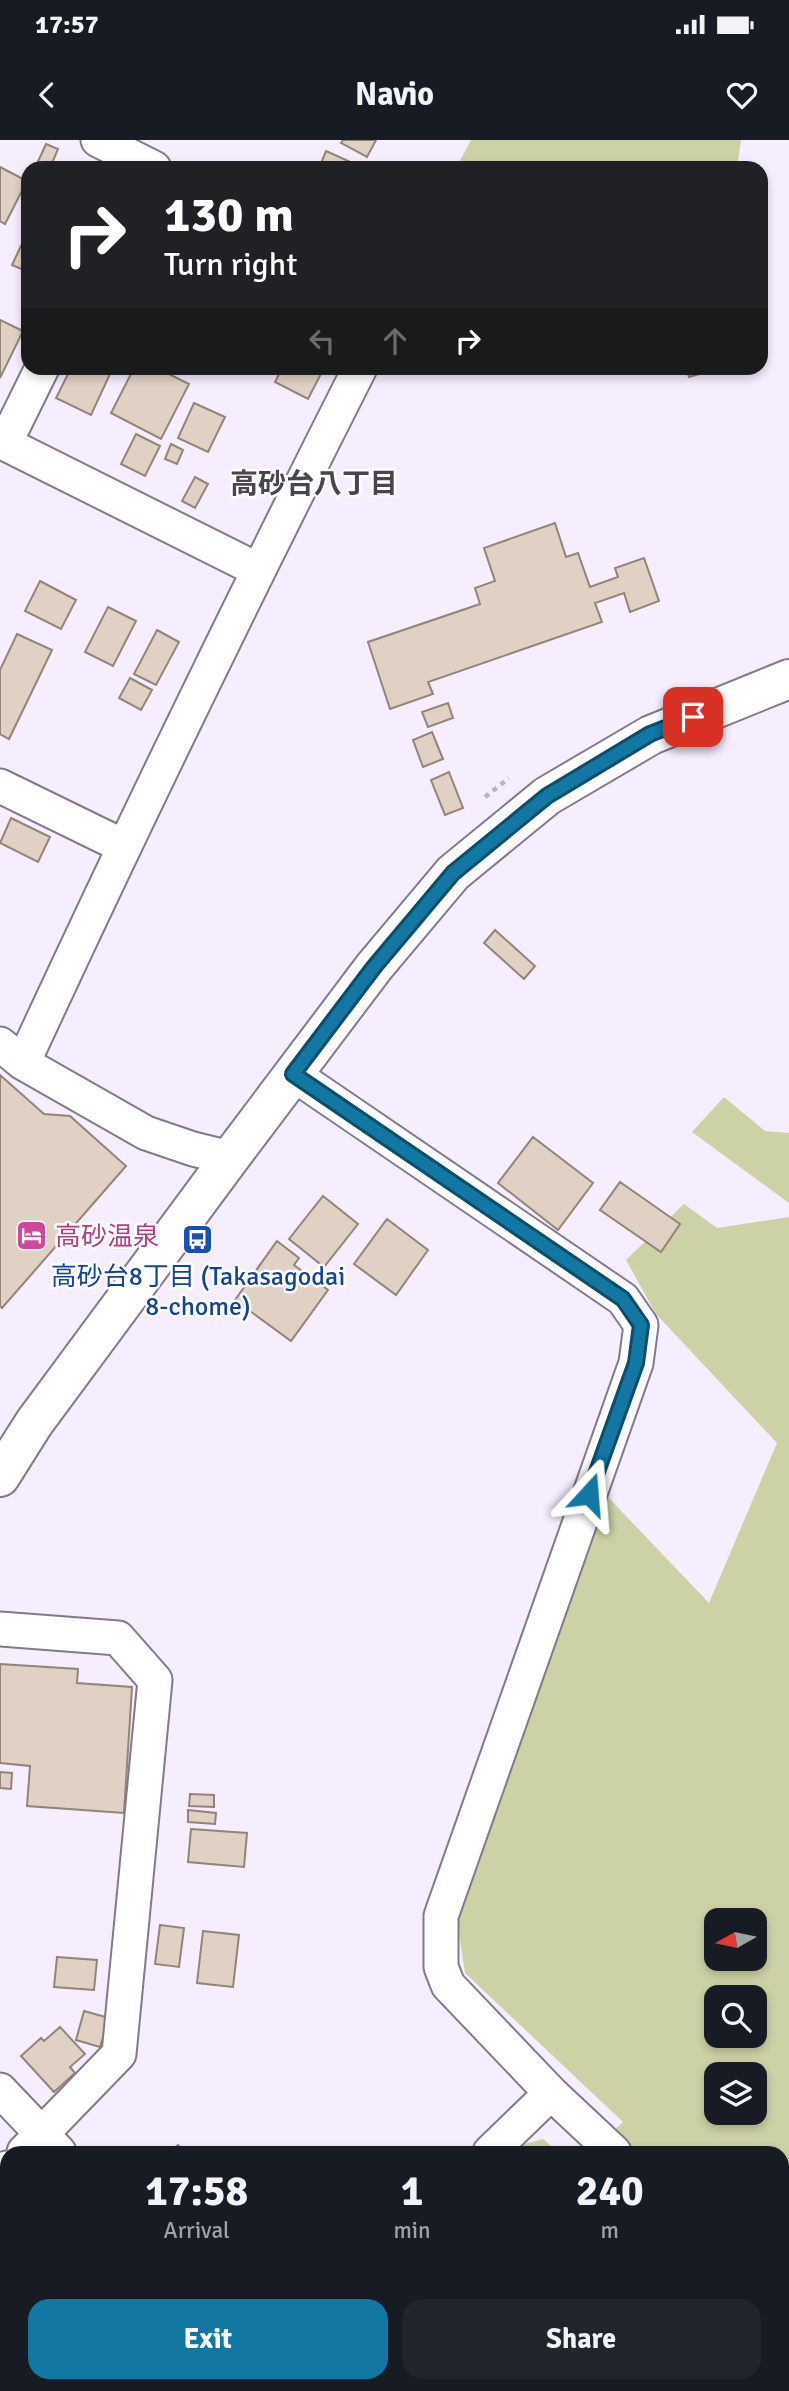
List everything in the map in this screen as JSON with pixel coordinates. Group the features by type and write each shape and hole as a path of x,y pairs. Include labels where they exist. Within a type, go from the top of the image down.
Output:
{"street":[{"path":"98,140 136,161"},
{"path":"38,375 2,442 258,570"},
{"path":"230,1158 146,1133 12,1053 123,846 356,375"},
{"path":"0,1477 34,1423 293,1074 374,967 453,873 547,796 650,734 789,679"},
{"path":"0,786 123,846"},
{"path":"293,1074 623,1299 641,1325 636,1363 441,1916 441,1968 448,1985 551,2092 608,2146"},
{"path":"0,1629 118,1638 155,1680 119,2054 43,2146"},
{"path":"0,2090 41,2146"},
{"path":"496,2146 551,2092"}],"green space":[{"path":"471,140 741,140 738,161 460,161"},
{"path":"724,1097 765,1131 789,1133 789,1203 692,1132"},
{"path":"684,1204 717,1228 789,1217 789,2146 596,2146 623,2122 465,1973 457,1920 606,1495 709,1603 777,1443 656,1314 626,1260"},
{"path":"543,2139 551,2146 517,2146"}],"building":[{"path":"343,140 376,140 367,157 341,143"},
{"path":"46,144 58,149 53,161 38,161"},
{"path":"326,151 348,161 322,161"},
{"path":"0,167 21,178 21,193 5,224 0,221"},
{"path":"21,246 21,269 12,265"},
{"path":"0,320 21,330 21,335 0,378"},
{"path":"68,375 110,375 91,415 56,398"},
{"path":"130,375 171,375 189,384 161,439 111,413"},
{"path":"278,375 320,375 308,399 275,382"},
{"path":"194,403 225,417 208,452 178,438"},
{"path":"136,434 160,446 145,476 121,464"},
{"path":"171,444 183,450 177,464 165,459"},
{"path":"195,477 208,484 195,508 182,501"},
{"path":"555,523 566,557 578,553 590,587 618,577 615,568 644,558 659,601 630,612 624,593 595,603 602,622 428,682 433,694 390,709 368,642 480,604 475,588 495,581 484,548"},
{"path":"40,581 76,600 61,629 25,611"},
{"path":"108,607 136,621 113,666 85,652"},
{"path":"157,630 179,642 156,685 134,674"},
{"path":"17,634 52,650 9,739 0,734 0,670"},
{"path":"130,678 152,690 141,710 119,698"},
{"path":"448,703 453,718 428,727 422,712"},
{"path":"432,732 443,759 423,767 413,740"},
{"path":"449,772 463,808 445,815 431,780"},
{"path":"11,818 50,837 38,862 0,843"},
{"path":"495,930 535,966 524,979 484,943"},
{"name":"高砂温泉","path":"0,1075 44,1114 70,1116 126,1166 2,1308 0,1306"},
{"path":"533,1137 593,1183 558,1230 498,1183"},
{"path":"620,1182 680,1224 661,1252 600,1210"},
{"path":"323,1196 358,1224 324,1267 289,1239"},
{"path":"387,1219 428,1250 396,1295 354,1264"},
{"path":"277,1241 299,1258 294,1265 328,1290 291,1341 235,1300"},
{"path":"0,1664 78,1669 77,1683 132,1687 124,1813 27,1806 30,1766 0,1763"},
{"path":"0,1772 12,1773 11,1789 0,1788"},
{"path":"190,1794 214,1795 214,1807 189,1806"},
{"path":"188,1810 216,1813 215,1824 188,1822"},
{"path":"191,1829 247,1833 244,1867 188,1862"},
{"path":"160,1925 184,1928 179,1967 155,1964"},
{"path":"203,1931 239,1935 233,1987 197,1983"},
{"path":"57,1957 97,1960 94,1990 54,1987"},
{"path":"84,2011 109,2018 100,2047 76,2040"},
{"path":"60,2027 85,2054 70,2067 75,2073 54,2092 21,2056 41,2038 44,2041"}],"place":[{"name":"高砂温泉","path":"32,1236"},
{"name":"高砂台8丁目 (Takasagodai 8-chome)","path":"198,1240"}],"district":[{"name":"高砂台八丁目","path":"314,483"}],"route":[{"path":"589,1494 636,1363 641,1325 623,1299 293,1074 374,967 453,873 547,796 650,734 693,717"}]}
